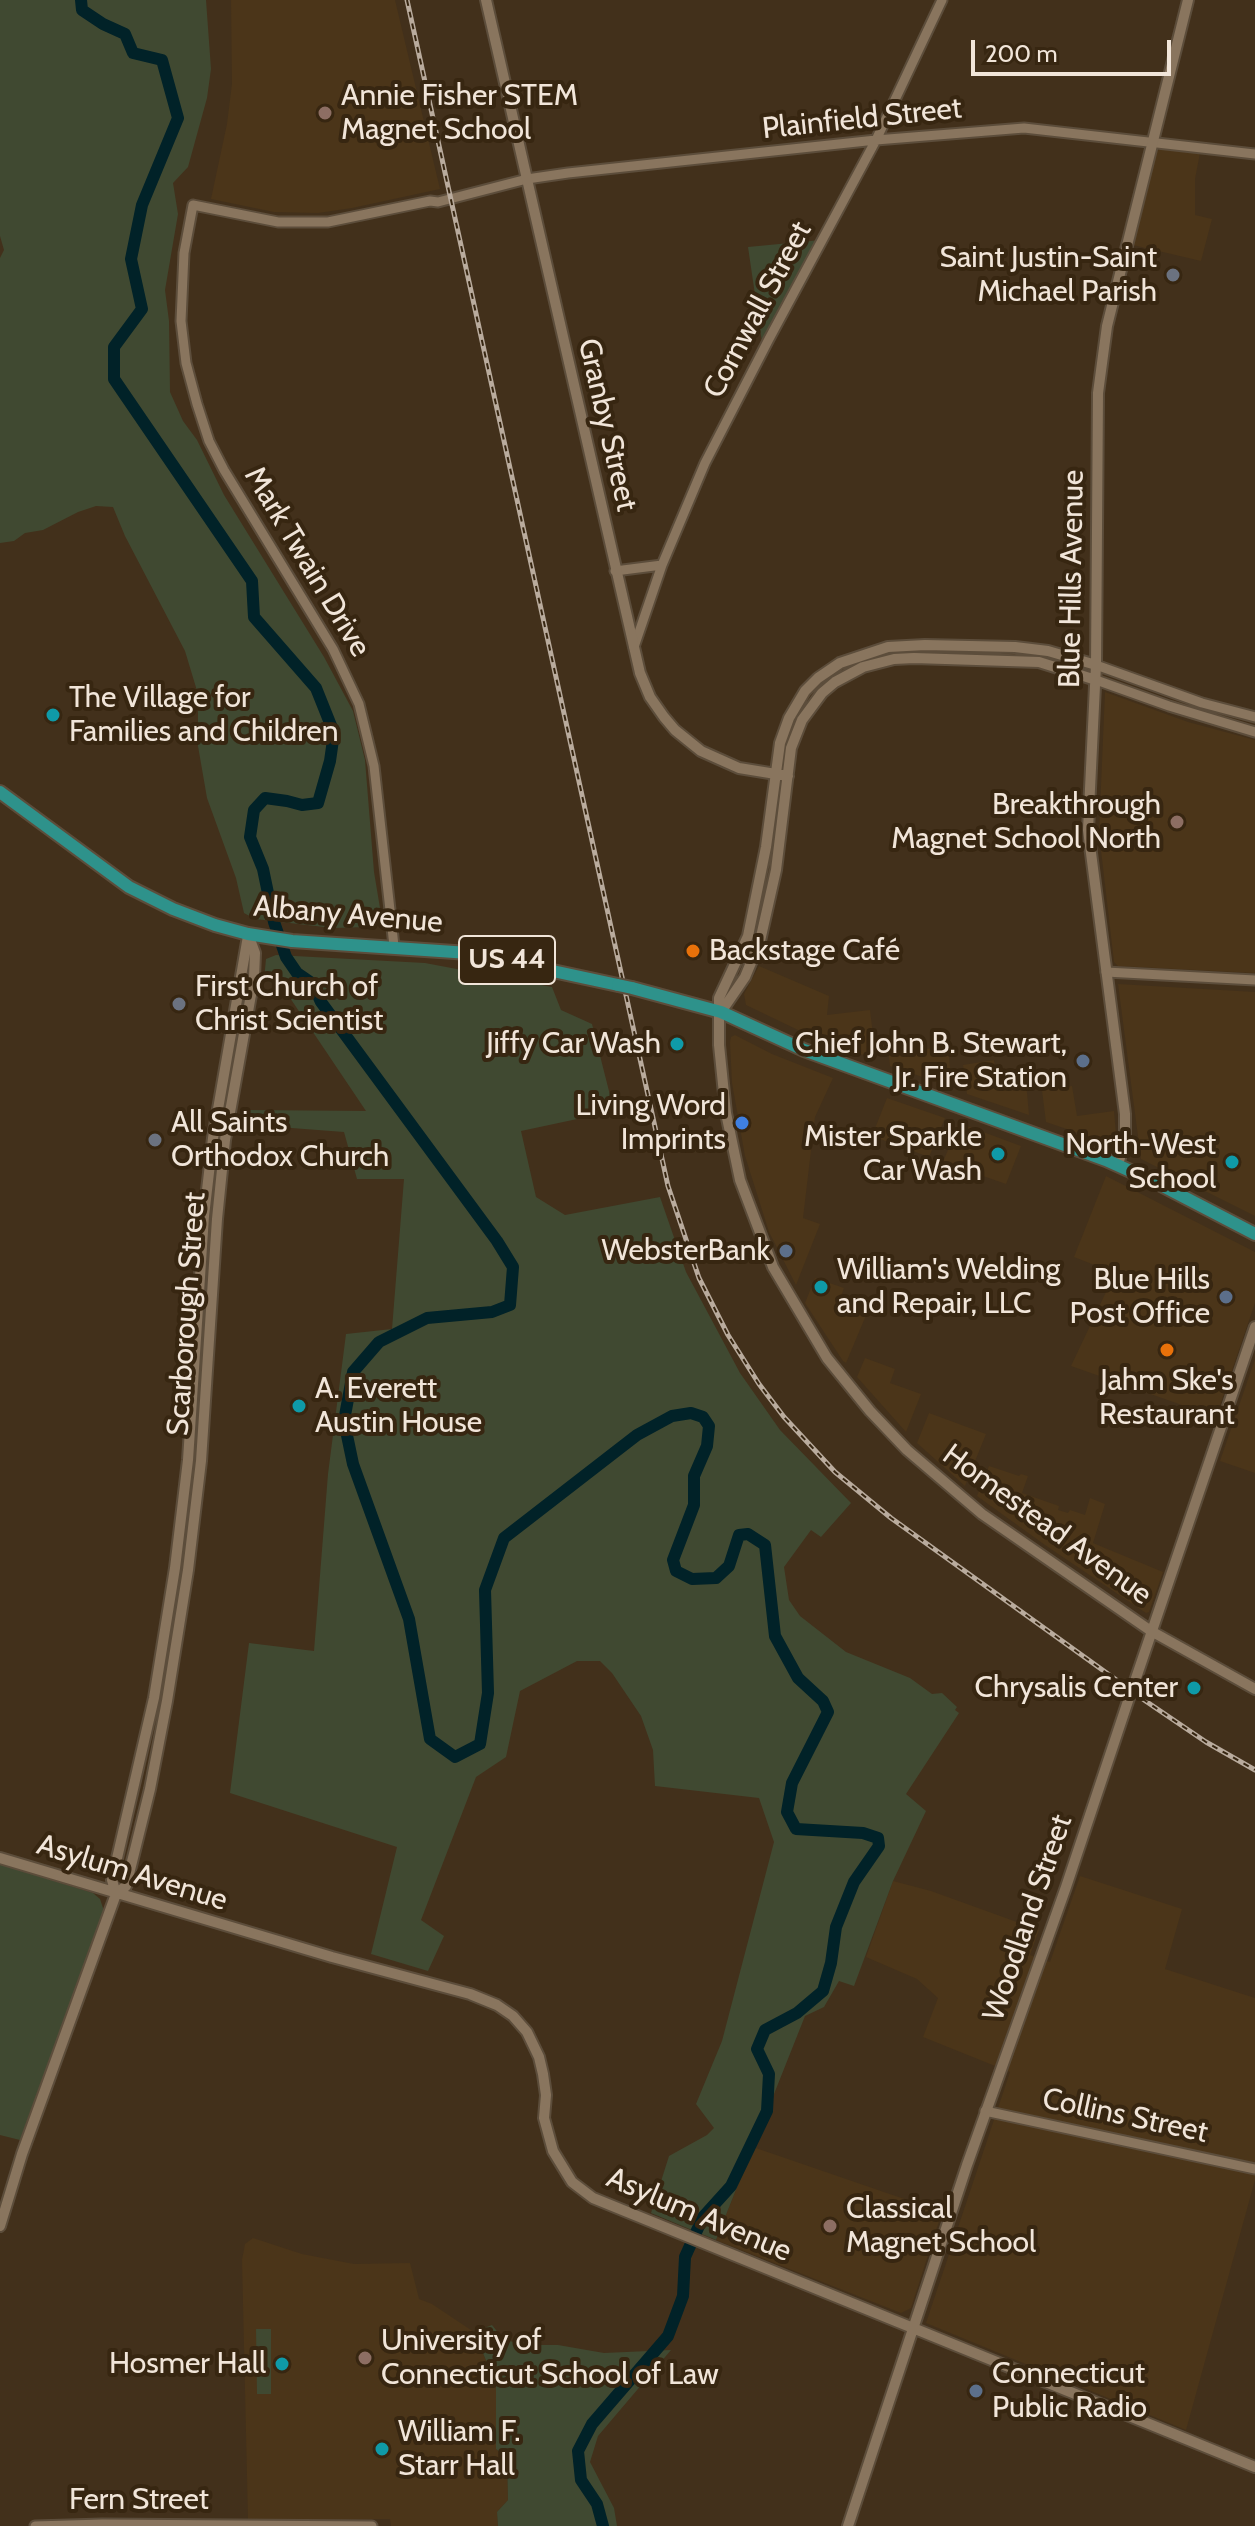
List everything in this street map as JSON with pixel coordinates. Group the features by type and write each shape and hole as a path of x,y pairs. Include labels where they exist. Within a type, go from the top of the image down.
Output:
{"highway":[{"name":"Albany Avenue","path":"0,792 116,879 140,894 201,920 248,934 292,941 469,953 632,988 721,1012 804,1050 1118,1165 1255,1234"}],"main road":[{"name":"Granby Street","path":"486,0 633,650 650,697 675,730 701,751 727,763 788,776"},
{"name":"Blue Hills Avenue","path":"1118,1165 1126,1126 1088,830 1096,680 1100,374 1107,326 1188,0"},
{"name":"Homestead Avenue","path":"1096,665 1048,651 925,645 888,647 858,656 818,678 796,704 780,743 759,887 744,947 721,992 719,1045 723,1094 740,1180 773,1267 827,1358 870,1411 903,1447 1000,1526 1151,1631 1255,1689"},
{"path":"970,646 970,658"},
{"path":"858,656 863,667"},
{"path":"721,1012 734,995 760,941 772,891 791,748 810,706 835,682 863,667 894,659 970,658 1039,662 1096,680"},
{"path":"759,887 772,891"},
{"name":"Scarborough Street","path":"248,934 255,953 254,978 225,1140 201,1461 188,1570 150,1789 126,1886 116,1894 112,1880 154,1698 175,1568 188,1460 204,1216 213,1138 248,934"},
{"path":"213,1138 225,1140"},
{"path":"204,1216 217,1219"},
{"name":"Woodland Street","path":"848,2526 985,2111 1066,1887 1255,1327"},
{"path":"197,1340 210,1340"},
{"path":"188,1460 201,1461"},
{"path":"175,1568 188,1570"},
{"path":"154,1698 167,1701"},
{"path":"135,1786 150,1789"},
{"name":"Asylum Avenue","path":"0,1858 470,1994 497,2005 513,2016 527,2032 539,2057 549,2140 572,2182 585,2193 609,2207 1255,2467"},
{"path":"0,2226 22,2154 116,1894"}],"street":[{"name":"Cornwall Street","path":"633,650 662,565 705,463 876,140 942,0"},
{"name":"Plainfield Street","path":"193,205 266,220 303,223 344,220 430,201 437,196 467,189 474,191 527,179 876,140 1024,128 1255,154"},
{"name":"Mark Twain Drive","path":"193,205 184,253 180,301 191,382 214,451 333,649 359,704 374,766 394,946"},
{"path":"615,571 662,565"},
{"path":"1096,665 1202,703 1255,717"},
{"path":"1096,680 1255,732"},
{"path":"1106,972 1255,980"},
{"name":"Collins Street","path":"985,2111 1255,2169"},
{"name":"Fern Street","path":"35,2526 372,2526"}],"shaded area":[{"name":"Annie Fisher STEM Magnet School","path":"231,0 395,0 440,189 318,213 274,212 211,199 232,84"},
{"path":"1161,148 1200,153 1195,179 1195,215 1212,219 1201,261 1133,245 1156,152"},
{"name":"Breakthrough Magnet School North","path":"1105,692 1188,722 1255,740 1255,973 1118,966 1114,962 1099,833"},
{"path":"759,966 829,996 827,1015 870,1010 876,1059 823,1042 746,1005 744,994"},
{"path":"1118,984 1255,992 1255,1216 1141,1159"},
{"path":"735,1035 772,1054 833,1078 815,1117 803,1218 820,1224 796,1285 769,1232 745,1156 732,1083 730,1042"},
{"path":"917,1035 919,1050 948,1046 952,1087 890,1066 887,1039"},
{"path":"994,1060 996,1075 1025,1070 1029,1115 967,1094 963,1065"},
{"path":"1072,1086 1077,1116 1114,1111 1117,1146 1046,1122 1042,1090"},
{"path":"887,1098 945,1118 929,1157 872,1136"},
{"path":"959,1123 1021,1146 1006,1184 943,1162"},
{"path":"1106,1176 1255,1252 1255,1303 1216,1417 1071,1366 1115,1273 1074,1257"},
{"path":"815,1278 844,1288 839,1302 867,1313 846,1363 805,1303"},
{"path":"865,1358 895,1369 890,1383 921,1394 906,1432 857,1377"},
{"path":"1255,1359 1255,1473 1220,1461"},
{"path":"929,1413 986,1434 965,1486 917,1443"},
{"path":"989,1466 1028,1476 1022,1493 1059,1506 1058,1510 1085,1515 1090,1498 1105,1504 1093,1543 1163,1572 1149,1612 1146,1613 1045,1545 977,1496"},
{"path":"1080,1876 1182,1909 1165,1969 1255,1998 1255,2180 1186,2430 926,2323 1010,2072 923,2037 938,1998 917,1979 866,1957 893,1881 931,1891 1039,1930 1030,1955 1050,1962"},
{"name":"Classical Magnet School","path":"753,2147 942,2212 911,2308 901,2313 716,2240"},
{"name":"University of Connecticut School of Law","path":"253,2238 302,2254 354,2264 410,2263 419,2299 432,2304 474,2332 496,2384 496,2449 507,2458 508,2500 497,2512 498,2526 391,2526 390,2519 248,2519 242,2260 245,2244"}],"green space":[{"path":"0,0 206,0 211,69 207,98 188,167 173,183 178,214 165,290 169,321 170,392 224,495 324,657 353,711 365,760 374,872 381,917 375,924 333,928 255,919 244,913 236,878 207,798 198,746 198,694 185,651 113,507 96,506 43,530 0,543 0,258 4,250 0,236"},
{"path":"821,240 763,349 748,247"},
{"path":"276,955 425,963 552,987 561,1010 592,1024 610,1095 596,1115 521,1131 536,1197 565,1215 660,1197 686,1272 740,1373 780,1430 851,1503 821,1537 811,1530 784,1567 789,1600 800,1616 846,1652 910,1678 932,1694 942,1693 957,1707 955,1710 959,1713 906,1794 926,1811 893,1881 854,1986 839,1981 824,2007 805,2016 716,2240 651,2213 669,2156 714,2128 696,2104 722,2041 774,1842 759,1798 655,1786 653,1750 641,1716 612,1673 600,1661 577,1661 520,1691 506,1757 476,1777 421,1920 444,1936 428,1971 371,1954 397,1847 230,1793 249,1643 314,1651 328,1474 346,1334 392,1329 404,1179 357,1179 344,1132 239,1124 246,1110 366,1111 282,986 264,980 266,959"},
{"path":"0,1864 93,1893 100,1899 104,1911 20,2140 0,2135"},
{"path":"492,2325 504,2340 529,2345 558,2345 604,2353 671,2350 598,2436 590,2462 614,2508 617,2526 498,2526 497,2512 508,2500 507,2458 496,2449 496,2384 474,2332"},
{"path":"256,2329 271,2329 271,2394 257,2394"}],"waterway":[{"path":"81,0 82,10 125,34 133,53 162,60 178,118 142,205 131,259 142,309 114,347 114,379 252,581 254,617 316,688 334,733 318,803 302,805 265,798 254,810 250,837 263,869 274,922 286,957 297,973 313,984 321,1002 513,1267 510,1305 492,1312 427,1318 379,1342 353,1372 344,1421 353,1464 409,1619 430,1739 455,1757 480,1744 488,1693 485,1590 504,1538 637,1435 672,1416 691,1413 703,1417 709,1426 707,1446 694,1476 694,1505 673,1560 676,1571 692,1579 716,1578 729,1566 739,1535 748,1534 765,1545 775,1636 798,1678 823,1701 828,1712 792,1783 787,1812 796,1829 863,1833 878,1838 879,1846 854,1882 836,1927 823,1991 797,2013 765,2030 757,2049 769,2074 767,2111 731,2186 703,2217 685,2257 683,2296 668,2336 592,2424 578,2451 581,2480 597,2504 603,2526"}],"railway":[{"path":"407,0 668,1186 699,1278 728,1335 759,1384 784,1417 835,1472 891,1518 1147,1702 1206,1742 1255,1770"}],"place":[{"name":"Annie Fisher STEM Magnet School","path":"325,113"},
{"name":"Saint Justin-Saint Michael Parish","path":"1173,275"},
{"name":"The Village for Families and Children","path":"53,715"},
{"name":"Breakthrough Magnet School North","path":"1177,822"},
{"name":"Backstage Café","path":"693,951"},
{"name":"First Church of Christ Scientist","path":"179,1004"},
{"name":"Jiffy Car Wash","path":"677,1044"},
{"name":"Chief John B. Stewart, Jr. Fire Station","path":"1083,1061"},
{"name":"Living Word Imprints","path":"742,1123"},
{"name":"All Saints Orthodox Church","path":"155,1140"},
{"name":"Mister Sparkle Car Wash","path":"998,1154"},
{"name":"North-West School","path":"1232,1162"},
{"name":"WebsterBank","path":"786,1251"},
{"name":"William's Welding and Repair, LLC","path":"821,1287"},
{"name":"Blue Hills Post Office","path":"1226,1297"},
{"name":"Jahm Ske's Restaurant","path":"1167,1350"},
{"name":"A. Everett Austin House","path":"299,1406"},
{"name":"Chrysalis Center","path":"1194,1688"},
{"name":"Classical Magnet School","path":"830,2226"},
{"name":"University of Connecticut School of Law","path":"365,2358"},
{"name":"Hosmer Hall","path":"282,2364"},
{"name":"Connecticut Public Radio","path":"976,2391"},
{"name":"William F. Starr Hall","path":"382,2449"}]}
